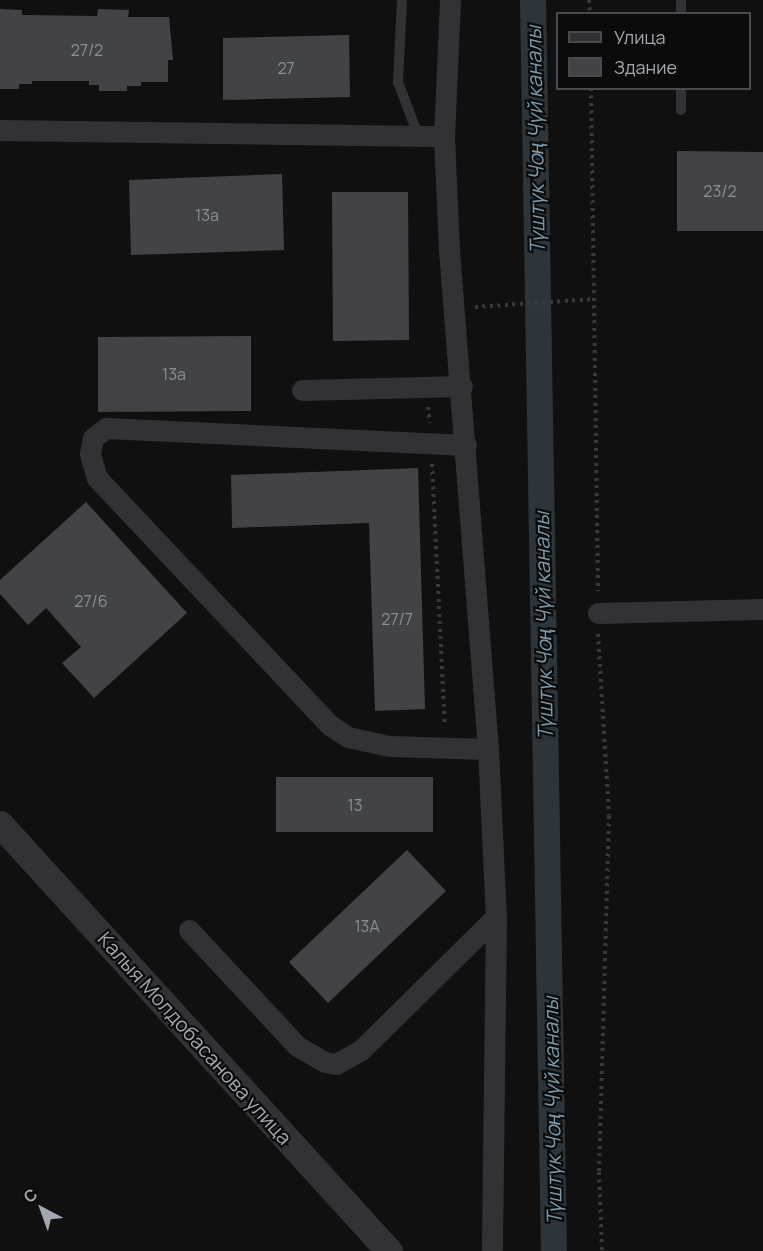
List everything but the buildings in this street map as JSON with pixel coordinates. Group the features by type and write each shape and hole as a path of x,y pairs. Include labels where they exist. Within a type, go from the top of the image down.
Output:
{"street":[{"path":"450,0 444,136 449,250 462,386 488,749 496,917 492,1251"},
{"path":"0,130 444,136"},
{"path":"302,390 462,386"},
{"path":"466,445 106,428 93,438 90,454 97,478 330,725 348,737 389,746 488,749"},
{"path":"598,613 763,609"},
{"name":"Калыя Молдобасанова улица","path":"0,824 389,1251"},
{"path":"189,930 297,1046 325,1062 336,1064 361,1050 496,917"}],"lane":[{"path":"402,0 398,82 418,135"},
{"path":"681,90 681,110"}],"path":[{"path":"591,90 598,613 609,816 599,1172 602,1251"},
{"path":"501,306 594,299"},
{"path":"426,387 432,443 446,748"}],"waterway":[{"name":"Түштүк Чоң Чүй каналы","path":"533,0 554,1251"}]}
